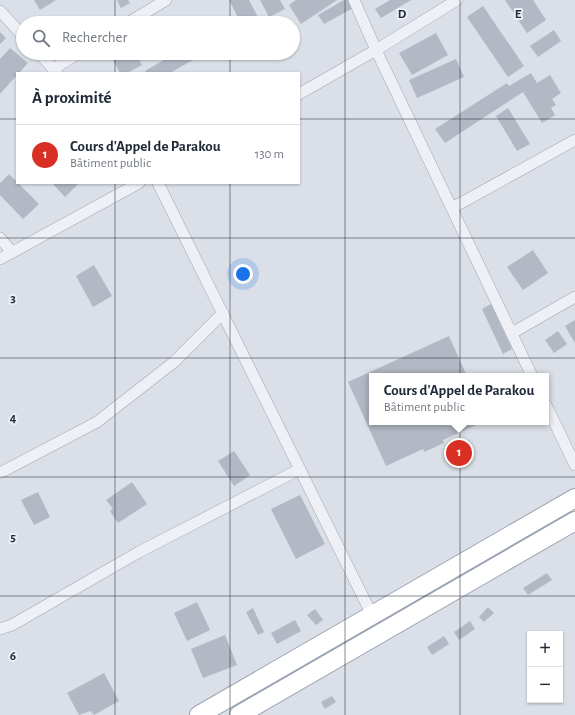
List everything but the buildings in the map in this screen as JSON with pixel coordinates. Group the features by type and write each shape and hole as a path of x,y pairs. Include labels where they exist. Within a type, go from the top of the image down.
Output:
{"main road":[{"path":"199,715 575,498"},
{"path":"239,715 575,521"},
{"path":"494,546 502,563"}],"street":[{"path":"140,16 166,0"},
{"path":"354,0 376,50 531,373"},
{"path":"300,93 376,50 457,0"},
{"path":"0,11 16,28"},
{"path":"45,60 55,71 70,60"},
{"path":"452,208 575,140"},
{"path":"0,258 138,184"},
{"path":"158,184 372,615"},
{"path":"0,238 12,252"},
{"path":"512,333 575,297"},
{"path":"0,473 97,422 174,362 223,313"},
{"path":"549,411 575,465"},
{"path":"0,628 12,625 139,552 300,469"}],"place":[{"name":"Cours d'Appel de Parakou","path":"459,453"}]}
